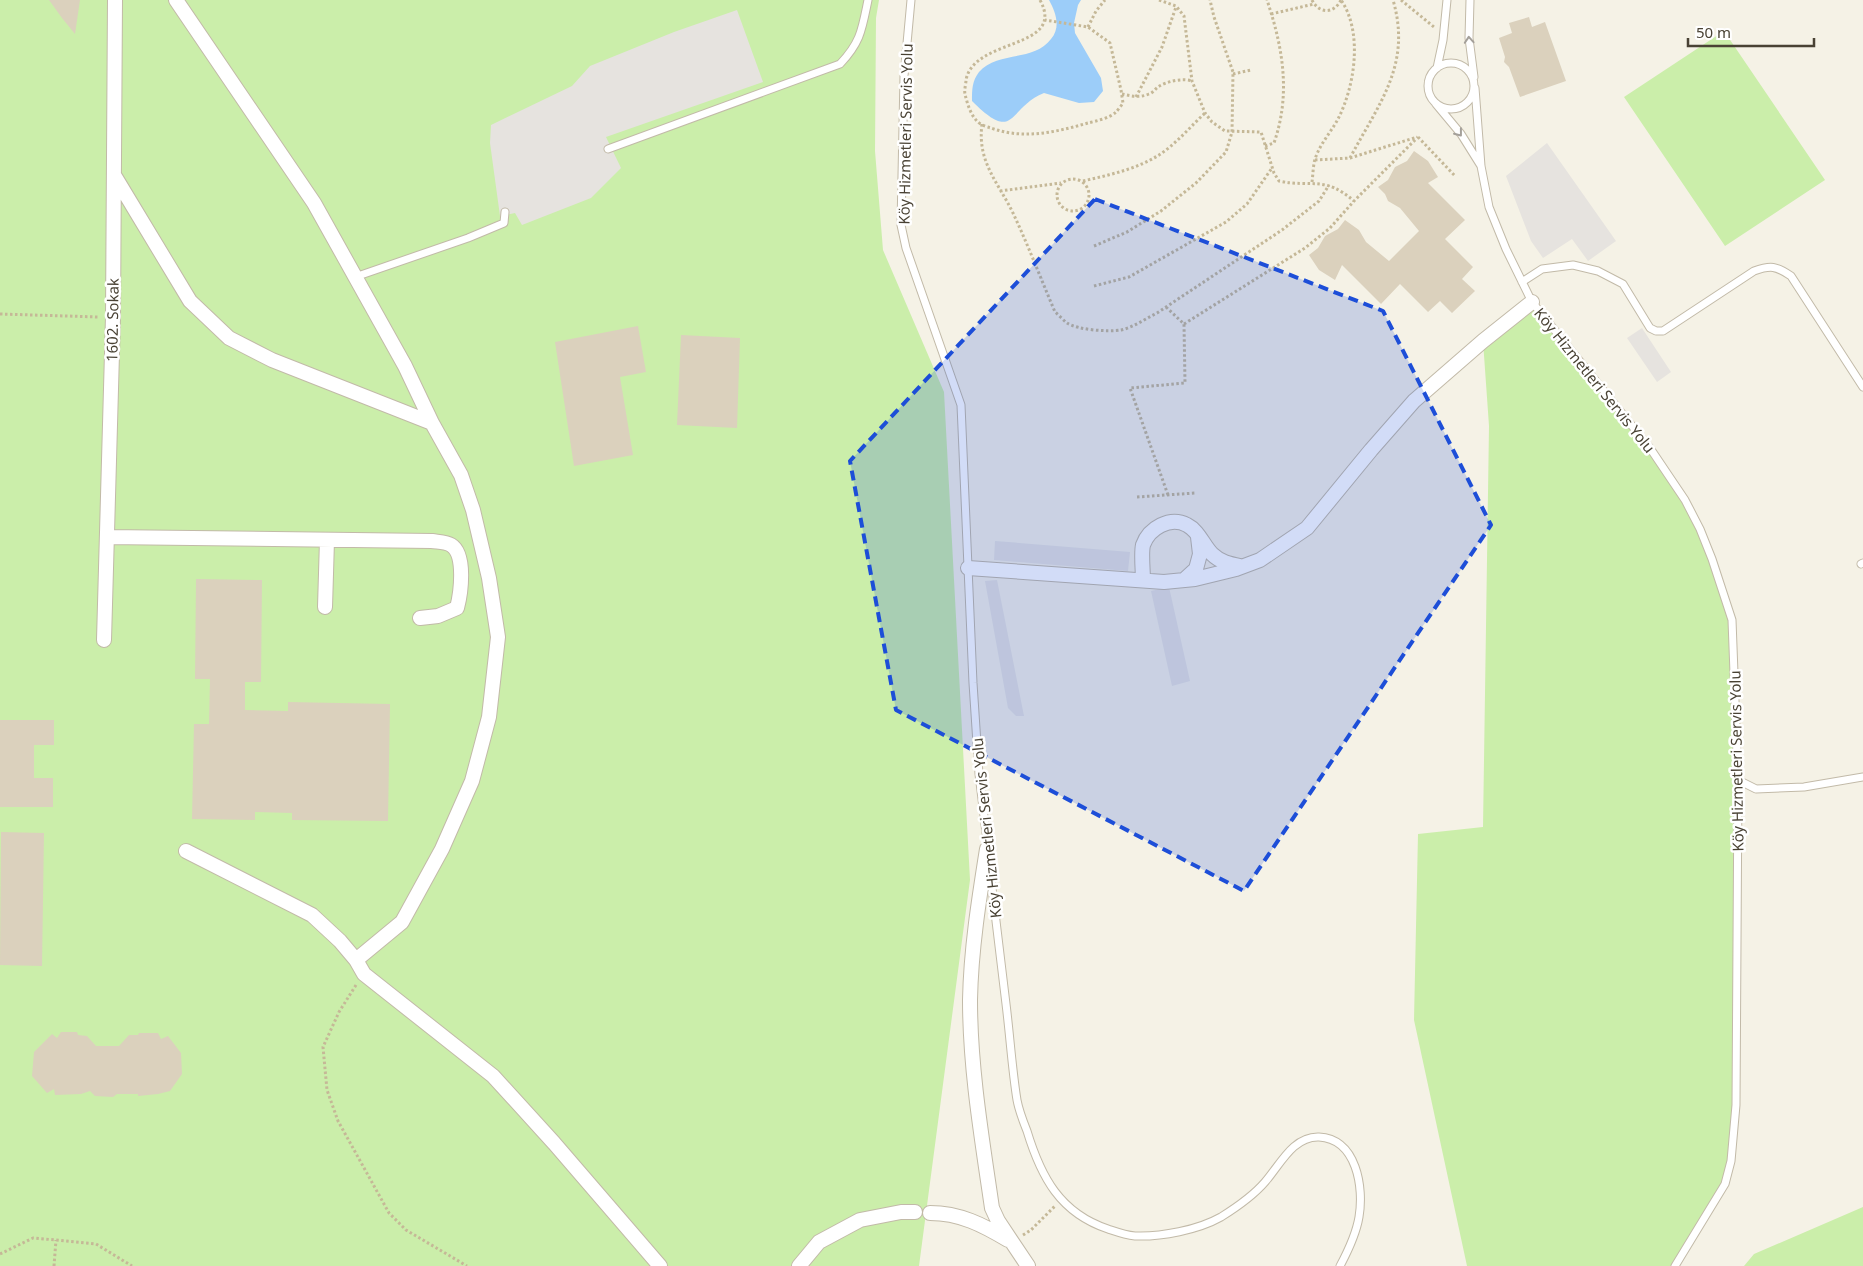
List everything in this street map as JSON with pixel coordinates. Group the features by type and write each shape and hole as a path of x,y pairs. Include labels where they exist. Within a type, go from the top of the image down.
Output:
{"street":[{"name":"1602. Sokak","path":"104,640 113,317 115,0"},
{"path":"176,0 314,203 405,366 432,423 461,475 473,510 490,578 498,637 490,717 472,781 442,849 402,922 356,960"},
{"path":"114,175 190,301 229,338 272,360 432,423"},
{"path":"968,568 1164,582 1195,579 1260,560 1307,528 1414,400 1532,302"},
{"path":"1143,580 1143,546 1154,529 1171,522 1186,524 1197,534 1212,554 1224,562 1242,566"},
{"path":"1184,580 1196,569 1200,554 1197,534"},
{"path":"107,537 432,541 450,544 457,550 460,558 461,585 457,608 449,613 438,616 420,618"},
{"path":"325,607 328,540"},
{"path":"988,849 974,931 970,1000 976,1096 992,1208 998,1221 1028,1266"},
{"path":"186,851 312,915 340,941 356,960 364,974 493,1076 554,1143 660,1266"},
{"path":"799,1266 819,1242 860,1220 901,1212 915,1212"},
{"path":"930,1213 945,1213 981,1224 1012,1242"}],"lane":[{"path":"608,149 840,64 853,50 862,30 868,0"},
{"name":"Köy Hizmetleri Servis Yolu","path":"911,0 904,76 901,224 906,248 961,405 978,774 1017,1102 1035,1158 1061,1200 1077,1214 1093,1224 1125,1235 1151,1236 1188,1230 1219,1218 1246,1200 1265,1182 1284,1156 1300,1142 1319,1137 1336,1143 1349,1153 1356,1172 1361,1196 1359,1218 1351,1246 1340,1266"},
{"path":"1447,0 1437,68 1429,80 1430,96 1461,134 1481,166"},
{"path":"1470,0 1469,38 1481,166"},
{"path":"1434,102 1448,109 1463,106 1469,101 1474,84 1471,73 1458,64 1451,63 1437,68"},
{"name":"Köy Hizmetleri Servis Yolu","path":"1481,166 1489,206 1532,302 1650,448 1685,500 1700,529 1720,580 1732,620 1738,780 1736,1105 1732,1161 1725,1184 1675,1266"},
{"path":"355,277 468,238 504,222 505,212"},
{"path":"1522,282 1542,269 1573,265 1598,271 1622,284 1650,328 1656,331 1663,330 1754,271 1766,266 1778,268 1791,276 1863,387"},
{"path":"1738,780 1756,789 1804,788 1863,777"}],"path":[{"path":"1040,0 1046,11 1046,20 1038,30 1024,40 990,52 975,61 967,75 964,92 978,122 1015,135 1038,134 1068,129 1096,121 1115,113 1123,103 1110,43 1088,27 1046,20"},
{"path":"1088,27 1096,10 1105,0"},
{"path":"1159,0 1176,6 1184,16 1192,80 1205,113 1212,122 1225,131 1261,132 1272,168 1279,181 1288,183 1312,182 1329,185 1342,190 1354,201"},
{"path":"1094,246 1127,232 1160,211 1196,183 1226,152 1232,132 1233,74 1210,0"},
{"path":"1265,146 1274,143 1283,111 1284,81 1281,54 1267,0"},
{"path":"1271,14 1313,2 1317,8 1326,11 1336,8 1341,0"},
{"path":"1312,182 1315,160 1338,118 1347,97 1352,74 1355,47 1353,25 1341,0"},
{"path":"1350,158 1390,84 1397,60 1399,35 1396,12 1392,0"},
{"path":"1402,0 1430,25 1443,32"},
{"path":"1136,97 1162,47 1176,6"},
{"path":"1233,74 1251,70"},
{"path":"1122,94 1136,97 1150,94 1158,86 1186,79 1192,80"},
{"path":"1000,191 1061,184 1071,180 1083,181 1135,166 1160,154 1205,113"},
{"path":"982,124 980,139 988,167 1012,211 1055,312 1066,323 1079,327 1098,330 1120,330 1135,325 1166,307 1282,230 1319,201 1329,185"},
{"path":"1315,160 1350,158 1418,136"},
{"path":"1418,136 1455,176"},
{"path":"1184,324 1305,248 1330,228 1418,136"},
{"path":"1094,286 1129,276 1226,222 1247,204 1272,168"},
{"path":"1061,184 1058,188 1057,200 1064,208 1075,211 1085,206 1090,196 1087,185 1083,181"},
{"path":"1166,307 1184,324 1185,383 1130,388 1168,495"},
{"path":"0,314 113,317"},
{"path":"1137,497 1195,493"},
{"path":"364,974 339,1012 323,1047 327,1090 338,1121 389,1213 406,1230 467,1266"},
{"path":"1012,1242 1031,1230 1061,1200"},
{"path":"0,1254 33,1238 56,1240 96,1244 132,1266"},
{"path":"54,1266 56,1240"}],"highlighted area":[{"path":"1095,199 1383,311 1491,525 1244,891 896,710 850,461"}],"green space":[{"path":"0,0 879,0 876,18 875,151 883,250 944,392 970,880 919,1266 0,1266"},
{"path":"1724,31 1825,180 1725,246 1624,97"},
{"path":"1532,302 1650,448 1700,529 1732,620 1736,698 1736,1105 1725,1184 1675,1266 1467,1266 1414,1020 1418,834 1483,827 1489,426 1483,341"},
{"path":"1863,1207 1863,1266 1744,1266 1754,1254"}],"shaded area":[{"path":"737,10 763,82 606,137 621,168 591,198 522,225 515,213 500,216 490,143 491,125 572,86 590,66 674,32"},
{"path":"1547,143 1616,241 1588,261 1572,239 1543,258 1531,241 1506,176"},
{"path":"1642,328 1671,372 1657,382 1627,338"},
{"path":"995,541 1130,552 1128,571 994,560"},
{"path":"997,580 1024,716 1016,716 1008,708 985,581"},
{"path":"1169,587 1190,681 1172,686 1151,591"}],"water":[{"path":"1049,0 1081,0 1074,23 1075,33 1101,78 1103,91 1094,102 1079,103 1044,93 1032,99 1011,119 1004,122 997,120 986,114 972,101 972,89 975,79 979,72 987,65 1005,58 1035,51 1051,39 1057,25 1054,10"}],"building":[{"path":"49,0 80,0 75,34 62,18"},
{"path":"1529,17 1532,27 1545,22 1566,81 1520,97 1509,67 1504,62 1505,57 1499,38 1512,33 1509,23"},
{"path":"1414,151 1428,161 1438,177 1428,183 1465,220 1445,239 1473,267 1462,279 1475,291 1452,313 1440,301 1428,312 1400,284 1381,304 1342,265 1335,280 1319,270 1309,255 1318,248 1325,236 1338,229 1345,220 1359,230 1366,242 1389,261 1419,231 1400,208 1388,201 1385,194 1378,187 1388,180 1395,167 1407,161"},
{"path":"638,326 646,372 620,377 633,455 574,466 555,342"},
{"path":"681,335 740,338 737,428 677,425"},
{"path":"196,579 262,580 261,682 245,682 245,710 288,711 288,702 390,704 388,821 292,820 292,813 255,812 255,820 192,819 194,724 209,724 210,679 195,679"},
{"path":"0,720 54,720 54,745 34,745 34,778 53,778 53,807 0,807"},
{"path":"1,832 44,833 42,966 0,965"},
{"path":"61,1032 77,1032 78,1035 87,1036 96,1046 119,1046 129,1035 138,1035 139,1033 158,1033 161,1039 168,1036 181,1053 182,1074 170,1091 158,1094 138,1096 138,1094 117,1094 113,1097 95,1096 90,1091 81,1094 55,1095 54,1089 47,1093 32,1076 34,1052 52,1034 57,1038"}]}
